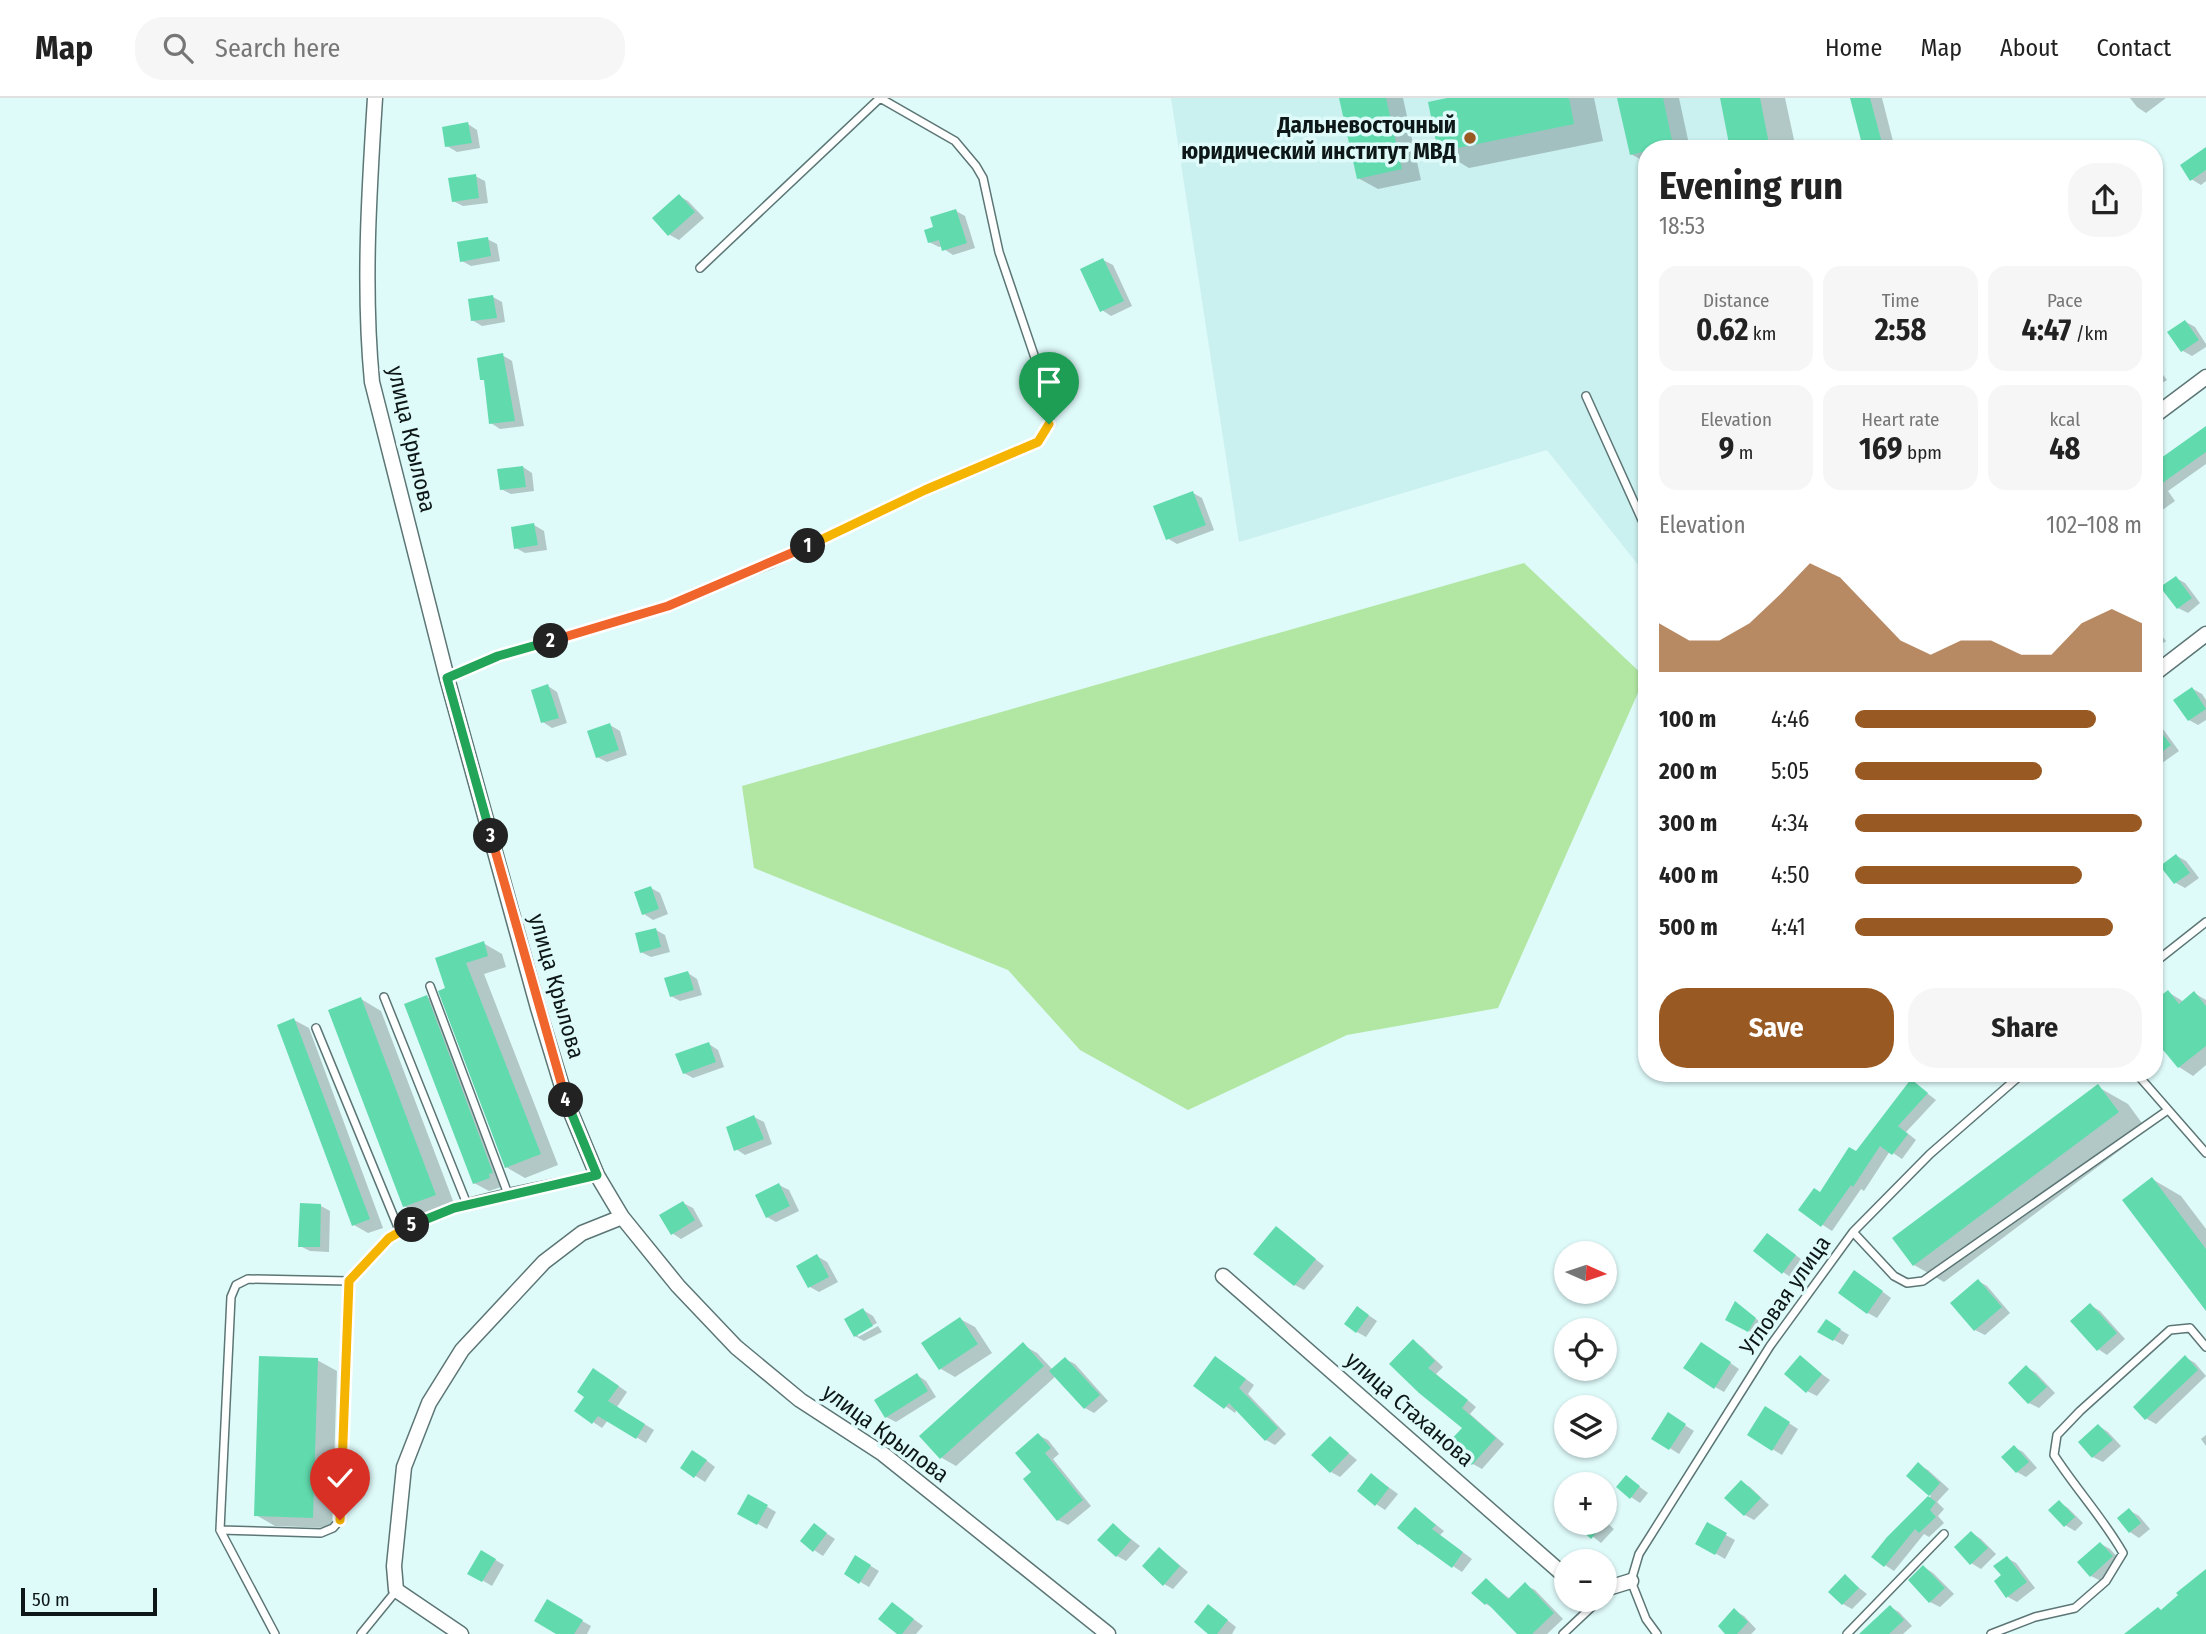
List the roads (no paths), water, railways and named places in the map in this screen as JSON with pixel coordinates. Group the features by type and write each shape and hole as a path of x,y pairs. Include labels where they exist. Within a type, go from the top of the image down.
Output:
{"street":[{"name":"улица Крылова","path":"375,98 370,170 368,341 372,382 447,678 567,1103 597,1175 622,1217 678,1286 736,1347 800,1399 883,1454 1108,1634"},
{"path":"2163,409 2206,377"},
{"path":"2163,667 2206,634"},
{"path":"461,1634 396,1590 394,1566 404,1467 429,1403 463,1350 544,1262 582,1233 622,1217"},
{"name":"улица Стаханова","path":"1223,1276 1554,1566"},
{"path":"1617,1587 1631,1581"}],"lane":[{"path":"447,678 498,656 668,606 771,564 925,490 1038,442 1044,435 1049,424 1050,402 999,252 983,177 955,141 880,98 700,268"},
{"path":"1586,396 1638,511"},
{"path":"2163,956 2206,922"},
{"path":"430,986 508,1194"},
{"path":"384,997 467,1204"},
{"path":"316,1028 400,1232"},
{"name":"Угловая улица","path":"1631,1581 1639,1554 1755,1369 1853,1232 1930,1154 2012,1082"},
{"path":"2144,1082 2206,1153"},
{"path":"1853,1232 1894,1276 1907,1283 1923,1281 2168,1110"},
{"path":"220,1530 321,1533 333,1528 340,1520 349,1281 389,1238 467,1204 597,1175"},
{"path":"275,1634 220,1530 230,1297 236,1285 248,1279 349,1281"},
{"path":"1991,1634 2035,1617 2075,1608 2106,1581 2123,1553 2111,1531 2072,1483 2054,1455 2057,1435 2170,1330 2190,1328 2206,1347"},
{"path":"1847,1634 1944,1534"},
{"path":"1631,1581 1646,1619 1657,1634"},
{"path":"361,1634 396,1590"},
{"path":"1563,1634 1586,1612"}],"place":[{"name":"Дальневосточный юридический институт МВД","path":"1470,138"}]}
